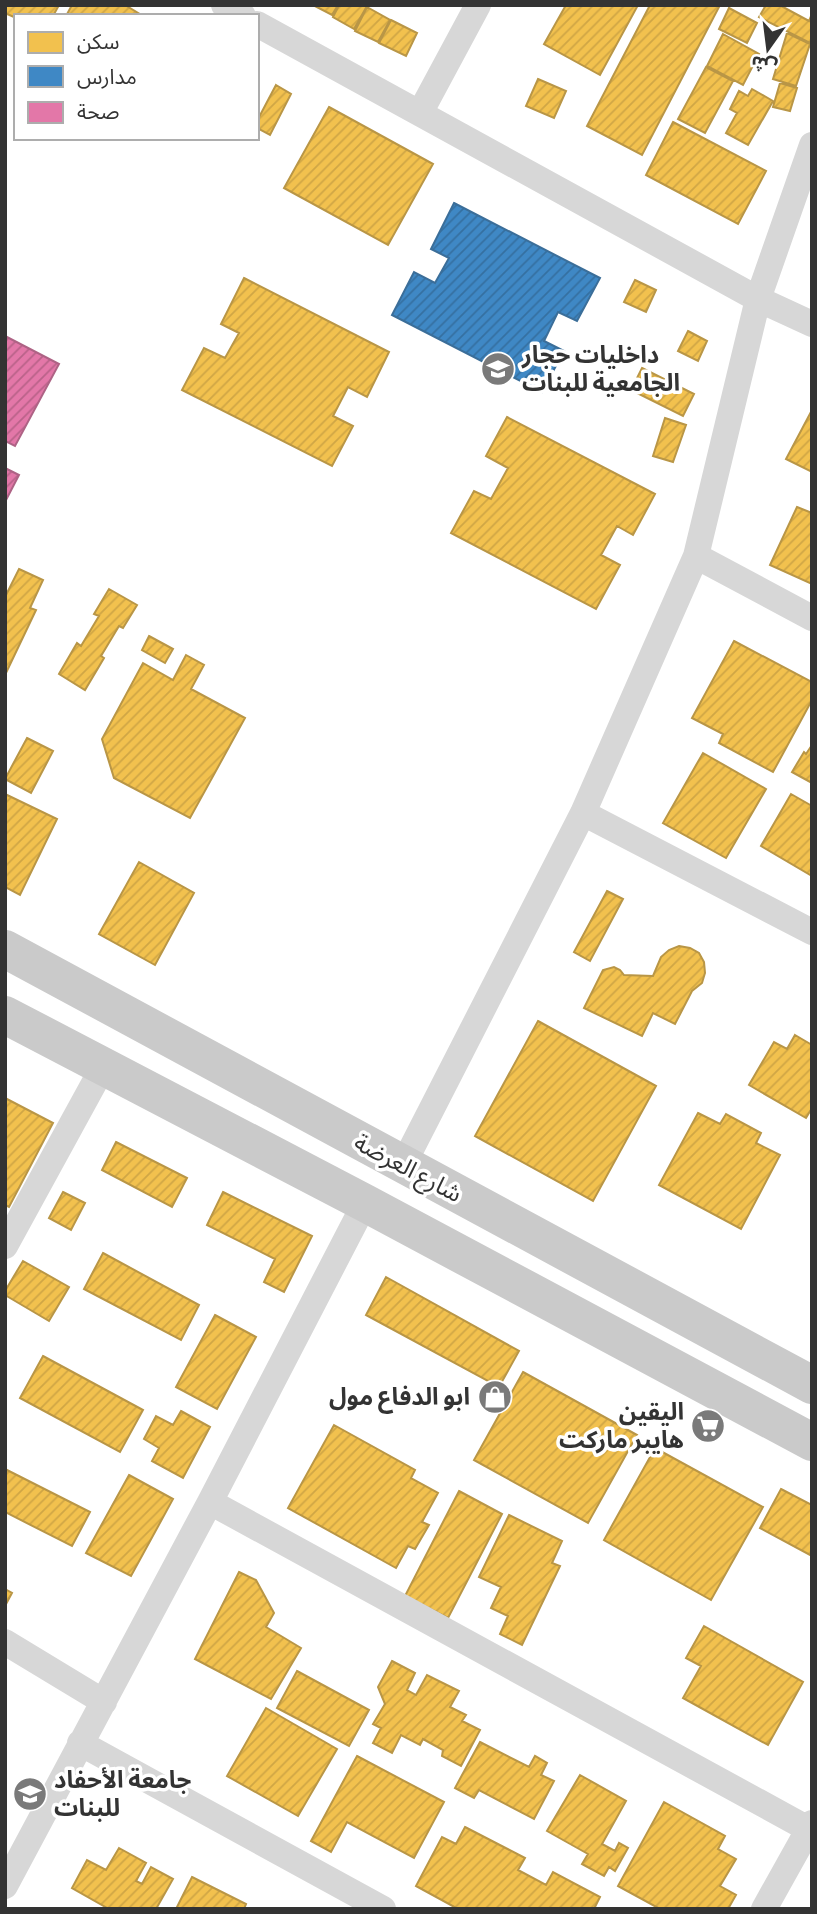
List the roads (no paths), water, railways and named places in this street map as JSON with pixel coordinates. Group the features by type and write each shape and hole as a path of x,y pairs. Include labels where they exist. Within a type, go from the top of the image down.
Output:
{"main road":[{"name":"شارع العرضة","path":"5,949 812,1385"},
{"name":"شارع العرضة","path":"5,1015 365,1203 812,1443"}],"street":[{"path":"223,5 239,14"},
{"path":"420,113 478,5"},
{"path":"259,25 758,299 812,324"},
{"path":"404,1165 583,813 696,556 758,299 812,145"},
{"path":"696,556 812,618"},
{"path":"583,813 812,932"},
{"path":"5,1246 103,1067"},
{"path":"5,1886 210,1502 365,1203"},
{"path":"210,1502 811,1828 764,1909"},
{"path":"5,1642 104,1702"},
{"path":"80,1743 383,1909"}],"place":[{"name":"داخليات حجار الجامعية للبنات","path":"498,369"},
{"name":"ابو الدفاع مول","path":"495,1397"},
{"name":"اليقين هايبر ماركت","path":"708,1426"},
{"name":"جامعة الأحفاد للبنات","path":"30,1794"}]}
